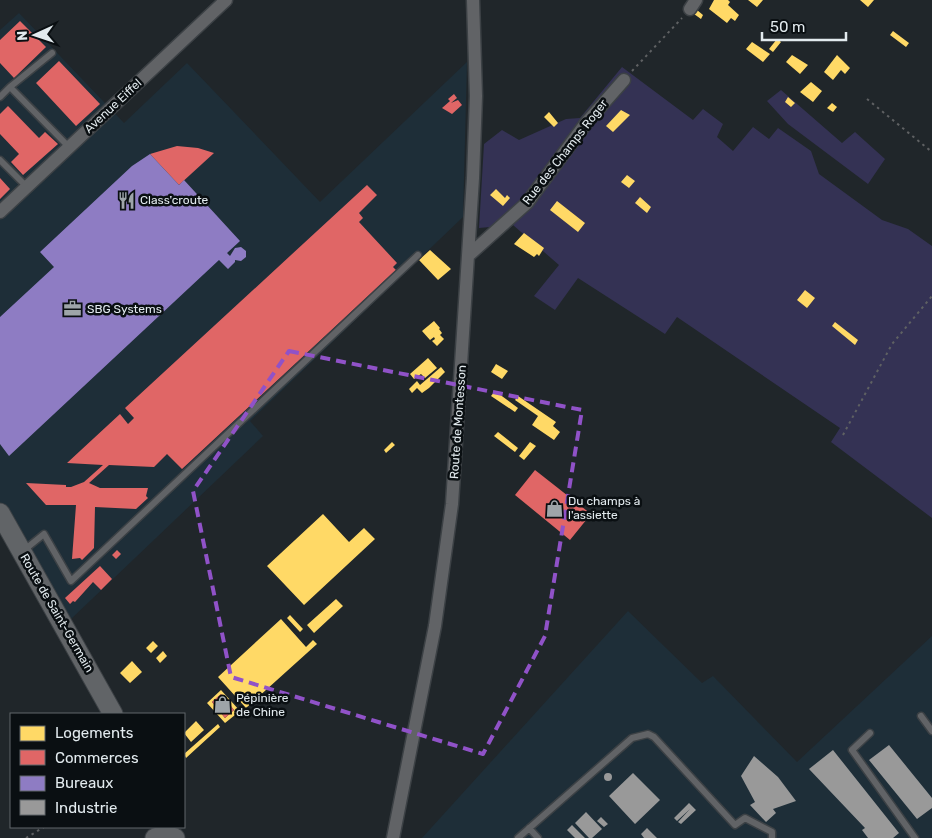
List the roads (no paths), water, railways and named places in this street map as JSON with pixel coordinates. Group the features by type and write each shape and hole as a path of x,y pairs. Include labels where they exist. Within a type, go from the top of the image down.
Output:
{"main road":[{"name":"Route de Saint-Germain","path":"0,513 112,713"},
{"path":"154,838 166,835 175,838"}],"street":[{"name":"Avenue Eiffel","path":"0,212 226,0"},
{"name":"Route de Montesson","path":"393,838 435,626 448,548 470,255 476,96 474,0"},
{"name":"Rue des Champs Roger","path":"470,255 527,203 586,123 624,80"}],"lane":[{"path":"0,97 52,53"},
{"path":"10,87 69,147"},
{"path":"0,160 27,187"},
{"path":"22,552 44,534 71,581 418,255"},
{"path":"921,716 932,731"},
{"path":"870,733 852,750 916,838"},
{"path":"518,838 632,738 648,734 654,737 735,825 745,818 772,832 772,838"},
{"path":"529,828 538,838"}],"place":[{"name":"Class'croute","path":"126,200"},
{"name":"SBG Systems","path":"73,309"},
{"name":"Du champs à l'assiette","path":"554,508"},
{"name":"Pépinière de Chine","path":"222,705"}]}
